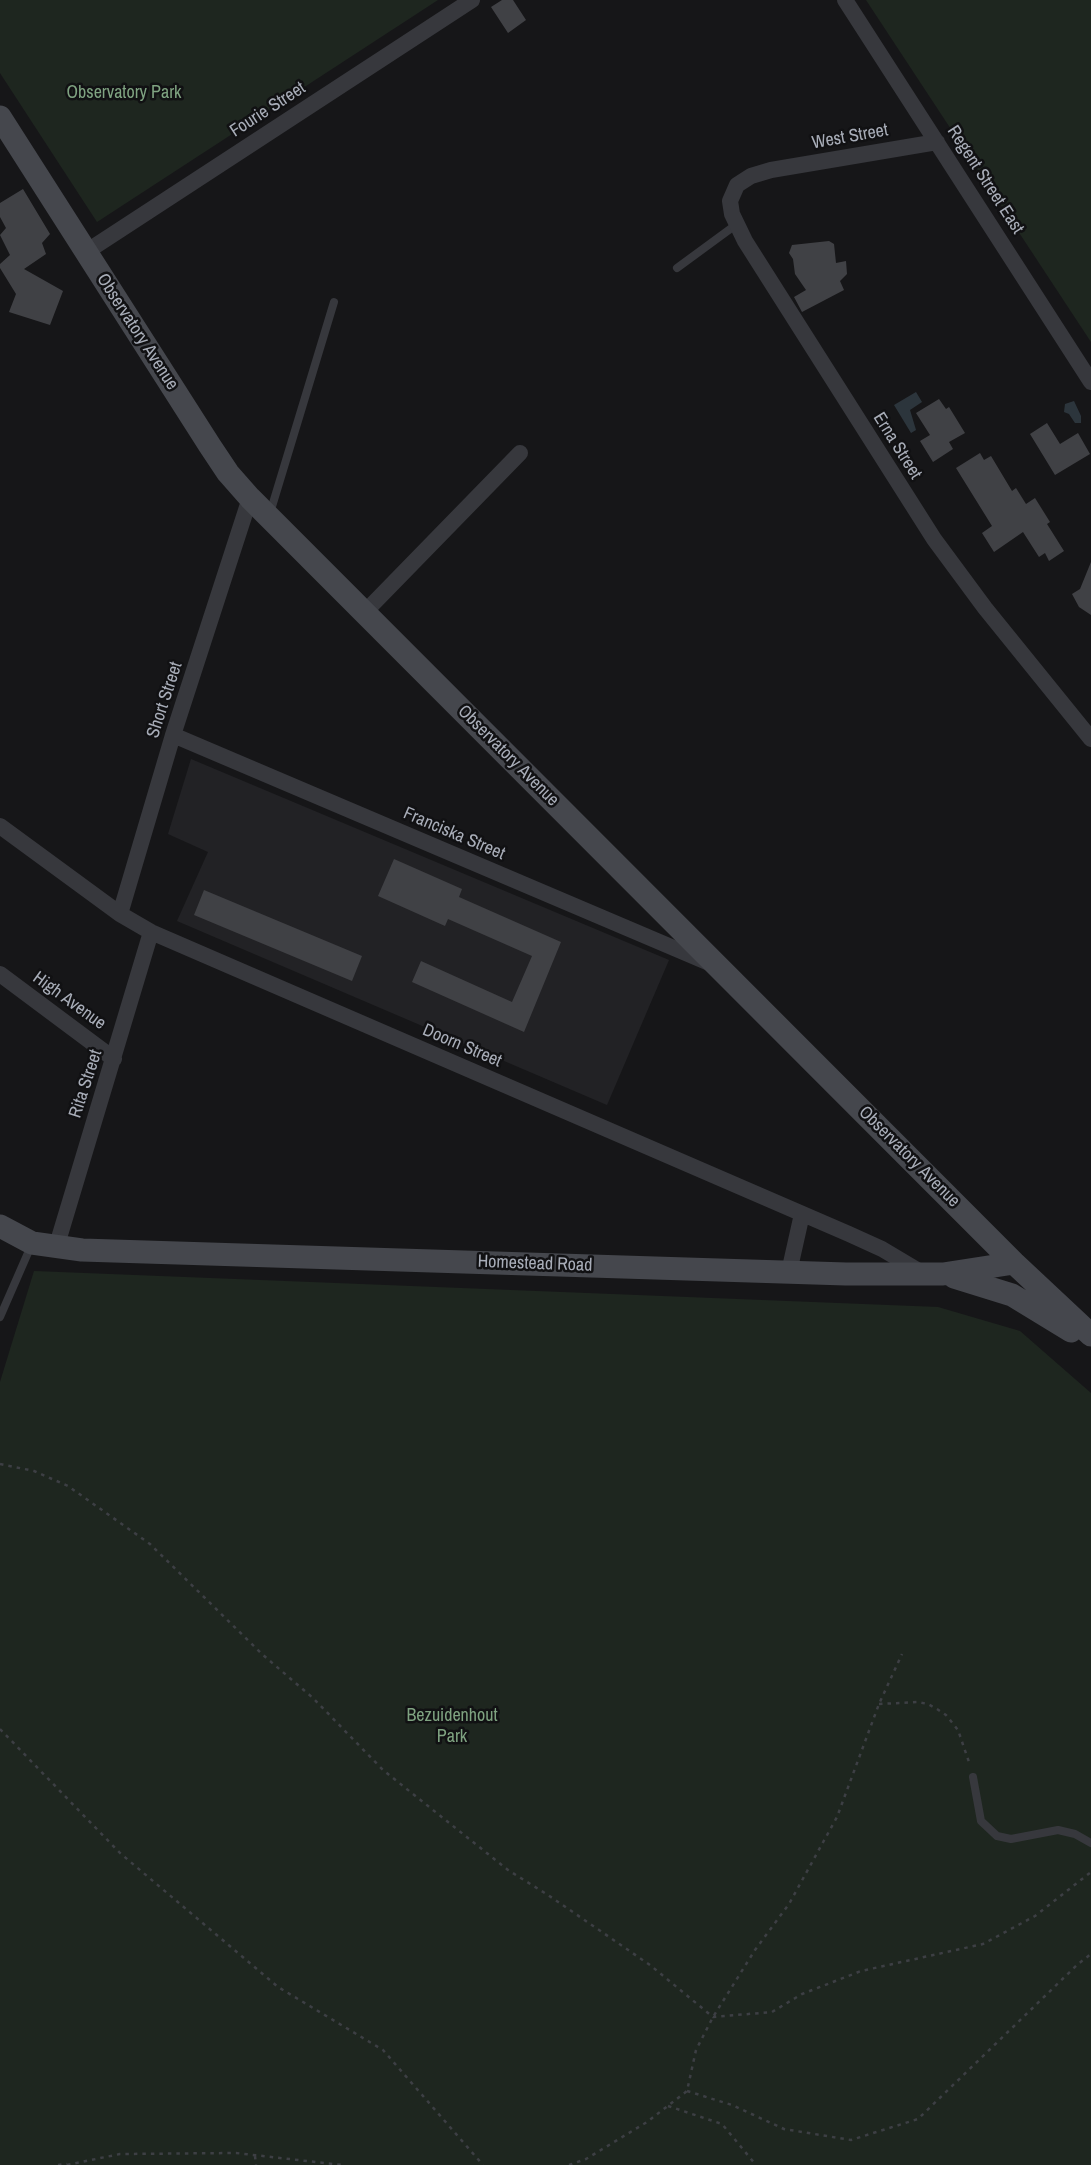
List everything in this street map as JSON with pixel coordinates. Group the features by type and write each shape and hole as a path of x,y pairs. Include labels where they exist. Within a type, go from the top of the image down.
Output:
{"main road":[{"name":"Observatory Avenue","path":"0,117 216,455 250,498 1014,1263 1086,1327"},
{"name":"Homestead Road","path":"0,1226 32,1243 56,1248 789,1272 934,1274 1014,1263"},
{"path":"934,1274 1012,1294 1091,1344"}],"street":[{"name":"Fourie Street","path":"86,252 472,0"},
{"name":"Regent Street East","path":"845,0 1091,382"},
{"name":"West Street","path":"771,170 936,142"},
{"name":"Erna Street","path":"771,170 751,176 737,185 730,201 737,224 934,539 985,608 1091,739"},
{"path":"364,612 520,453"},
{"name":"Short Street","path":"120,914 173,735 250,498"},
{"name":"Franciska Street","path":"173,735 721,967"},
{"name":"Doorn Street","path":"0,826 120,914 151,932 802,1214 934,1274"},
{"name":"Rita Street","path":"56,1248 151,932"},
{"name":"High Avenue","path":"0,974 114,1059"},
{"path":"789,1272 802,1214"}],"lane":[{"path":"677,268 737,224"},
{"path":"269,517 334,302"},
{"path":"0,1317 32,1243"},
{"path":"973,1777 981,1821 997,1836 1011,1839 1058,1830 1075,1834 1091,1843"}],"path":[{"path":"0,1464 34,1471 68,1486 150,1544 263,1655 313,1698 383,1770 508,1870 650,1965 713,2017 772,2012 802,1993 861,1971 983,1944 1035,1916 1091,1872"},
{"path":"569,2165 586,2159 687,2091 696,2050 713,2017 755,1950 789,1904 837,1817 879,1704 902,1654"},
{"path":"879,1704 928,1704 946,1715 963,1740 973,1777"},
{"path":"0,1729 120,1853 278,1987 383,2050 483,2165"},
{"path":"687,2091 732,2105 784,2129 851,2140 918,2119 1091,1954"},
{"path":"668,2106 722,2123 756,2165"},
{"path":"58,2165 120,2154 236,2153 342,2165"},
{"path":"255,2156 256,2165"}],"shaded area":[{"path":"916,392 922,402 910,410 916,430 911,433 894,405"},
{"path":"1074,401 1081,416 1081,423 1075,423 1069,414 1064,412 1065,404"},
{"path":"191,759 669,960 607,1105 177,921 208,852 168,834"}],"green space":[{"name":"Observatory Park","path":"0,0 438,0 97,222 0,73"},
{"path":"866,0 1091,0 1091,342"},
{"name":"Bezuidenhout Park","path":"34,1271 938,1307 1020,1331 1091,1393 1091,2165 0,2165 0,1382"}],"building":[{"path":"502,0 513,0 526,20 508,33 491,7"},
{"path":"23,189 50,234 42,243 46,254 24,269 63,291 50,325 9,312 16,294 0,268 0,264 10,255 0,235 6,228 0,217 0,203"},
{"path":"829,241 834,244 836,263 846,261 847,274 840,281 844,290 802,312 794,297 806,290 795,274 793,259 789,253 792,245"},
{"path":"939,399 946,409 949,407 965,433 949,442 953,449 933,462 920,441 930,435 916,413"},
{"path":"1047,423 1060,444 1078,433 1090,454 1055,475 1030,434"},
{"path":"980,453 984,460 991,456 1012,491 1016,488 1026,504 1035,498 1064,551 1049,561 1045,553 1039,557 1023,532 994,552 982,533 992,526 956,468"},
{"path":"1091,562 1091,615 1079,607 1072,594 1080,589"},
{"path":"394,859 462,889 459,897 561,942 524,1032 412,982 421,961 512,1002 532,956 448,919 445,926 378,896"},
{"path":"204,890 362,956 352,981 194,915"}]}
